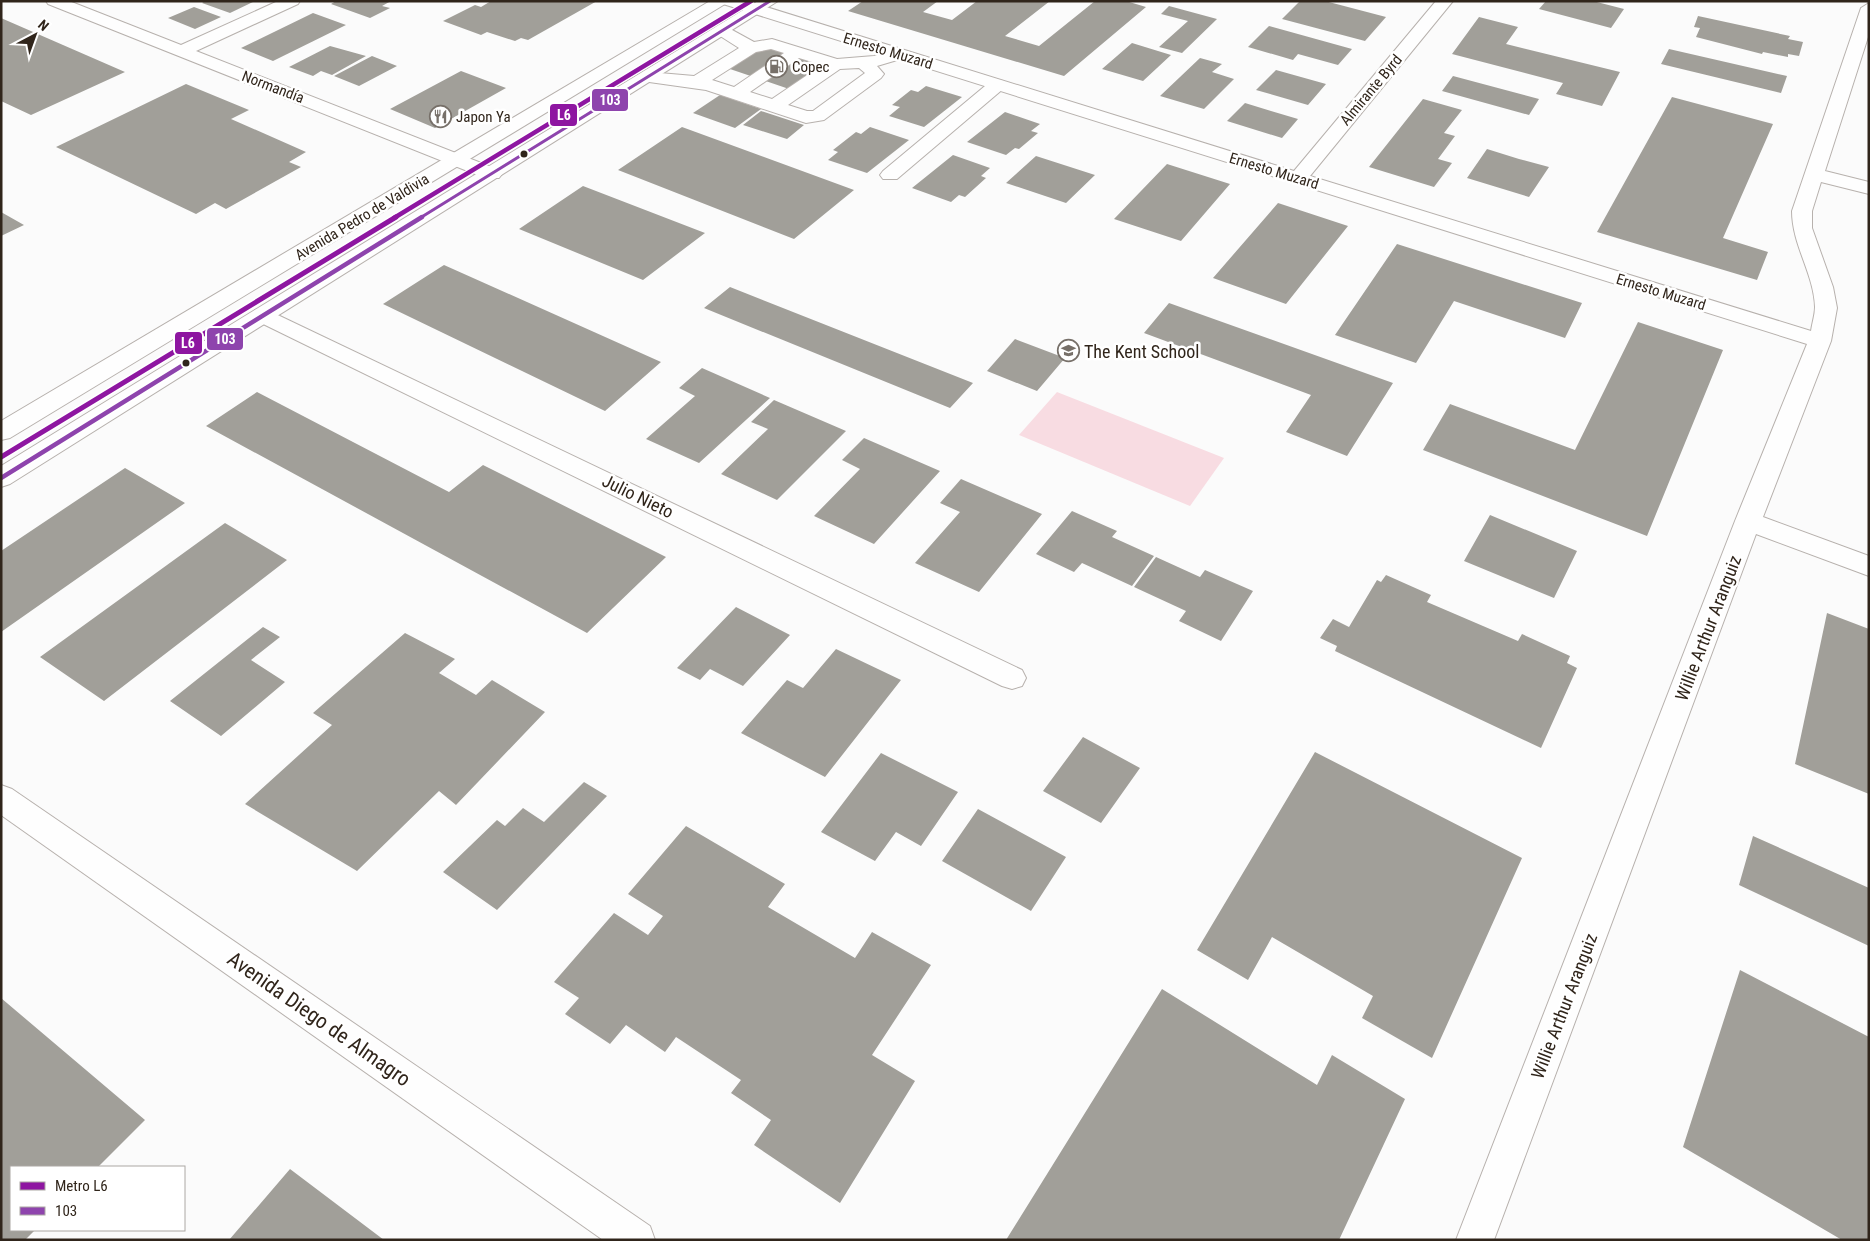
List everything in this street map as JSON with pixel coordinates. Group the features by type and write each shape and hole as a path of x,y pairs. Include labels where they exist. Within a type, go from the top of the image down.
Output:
{"street":[{"name":"Normandía","path":"54,1 492,174"},
{"path":"182,51 292,1"},
{"name":"Avenida Pedro de Valdivia","path":"1,432 722,1"},
{"name":"Ernesto Muzard","path":"729,1 763,6 793,21 1820,341"},
{"name":"Almirante Byrd","path":"1297,179 1445,1"},
{"name":"Avenida Pedro de Valdivia","path":"1,478 763,6"},
{"name":"Willie Arthur Aranguiz","path":"1475,1240 1748,521 1820,341 1826,308 1822,287 1802,228 1802,211 1869,8"},
{"path":"772,44 793,21"},
{"path":"723,30 751,48"},
{"path":"699,81 751,48 772,44 836,64 876,61 898,54"},
{"path":"736,93 797,52"},
{"path":"648,77 674,76 699,81 806,117 818,116 875,74 863,62"},
{"path":"774,106 836,64"},
{"path":"890,175 997,85"},
{"path":"1813,174 1869,188"},
{"name":"Julio Nieto","path":"263,315 1012,678"},
{"path":"1748,521 1869,566"},
{"name":"Avenida Diego de Almagro","path":"1,798 636,1240"}],"shaded area":[{"path":"1057,392 1224,458 1190,506 1019,435"}],"building":[{"path":"205,1 255,1 230,13 202,3"},
{"path":"336,1 391,1 382,6 390,8 370,18 331,4"},
{"path":"491,1 597,1 528,40 521,38 515,41 487,32 481,35 443,21 475,5 481,7"},
{"path":"863,1 938,1 923,12 952,20 977,1 1050,1 1005,36 1039,46 1095,1 1126,1 1146,7 1064,76 848,11"},
{"path":"1300,1 1325,1 1386,17 1365,41 1282,19"},
{"path":"1546,1 1593,1 1624,9 1611,28 1539,9"},
{"path":"1169,6 1217,19 1182,53 1159,47 1188,21 1161,14"},
{"path":"194,7 221,17 195,29 168,18"},
{"path":"313,13 346,25 273,61 241,48"},
{"path":"1698,16 1790,36 1788,39 1803,42 1799,56 1788,54 1788,57 1763,52 1762,54 1696,37 1700,28 1694,27"},
{"path":"1479,17 1518,27 1506,44 1620,72 1602,106 1556,94 1563,83 1452,54"},
{"path":"1,18 125,72 31,115 1,101"},
{"path":"1269,26 1352,49 1338,65 1298,54 1293,60 1248,47"},
{"path":"1132,43 1171,55 1143,81 1102,69"},
{"path":"330,46 366,56 332,75 321,71 313,76 289,67"},
{"name":"Copec","path":"761,46 826,66 792,90 727,68"},
{"path":"1669,49 1787,76 1781,93 1661,64"},
{"path":"372,56 397,66 359,86 334,76"},
{"path":"1200,58 1222,64 1212,72 1234,79 1204,109 1160,96"},
{"path":"1276,70 1326,84 1308,105 1256,90"},
{"path":"461,71 506,88 435,128 390,109"},
{"path":"1453,76 1539,99 1529,115 1442,91"},
{"path":"186,84 249,110 231,119 306,152 289,162 301,167 226,209 215,203 196,214 56,147"},
{"path":"926,86 962,97 924,127 889,116 900,107 892,105 911,90 918,92"},
{"path":"720,95 761,109 735,128 693,113"},
{"path":"1672,97 1773,124 1723,238 1768,252 1757,280 1597,232"},
{"path":"1423,99 1462,110 1444,133 1455,136 1438,159 1452,163 1434,187 1369,167"},
{"path":"1245,103 1298,119 1282,138 1227,121"},
{"path":"761,111 804,125 787,139 743,125"},
{"path":"1005,112 1040,124 1031,131 1038,133 1019,149 1015,148 1006,155 967,142"},
{"path":"682,127 854,190 794,239 618,170"},
{"path":"870,127 909,140 867,173 828,160 838,152 833,150 856,132 861,134"},
{"path":"1487,149 1549,167 1529,197 1467,178"},
{"path":"953,155 990,168 981,176 986,178 965,197 959,195 951,202 912,188"},
{"path":"1036,156 1095,175 1066,203 1006,183"},
{"path":"1167,164 1230,184 1181,241 1114,219"},
{"path":"583,186 705,233 643,280 519,229"},
{"path":"1278,203 1348,226 1286,304 1213,278"},
{"path":"1,212 24,225 1,236"},
{"path":"1397,244 1582,303 1565,338 1454,301 1416,363 1335,335"},
{"path":"444,265 661,362 605,411 383,304"},
{"path":"730,287 973,383 950,408 704,308"},
{"path":"1169,303 1393,383 1347,456 1286,432 1311,395 1144,333"},
{"path":"1638,322 1723,350 1647,536 1423,450 1450,404 1575,450"},
{"path":"1015,339 1065,358 1037,391 987,371"},
{"path":"702,368 770,398 699,463 646,439 695,396 679,388"},
{"path":"257,392 449,492 483,465 666,557 587,633 206,426"},
{"path":"774,400 846,431 777,500 721,474 768,429 751,422"},
{"path":"864,438 940,471 874,544 814,516 860,469 842,460"},
{"path":"125,468 185,503 1,632 1,551"},
{"path":"961,479 1042,514 979,592 915,563 960,512 940,503"},
{"path":"1072,511 1117,531 1112,537 1154,556 1132,586 1082,563 1074,572 1036,554"},
{"path":"1490,515 1577,551 1554,598 1464,561"},
{"path":"225,523 287,560 104,701 40,657"},
{"path":"1156,557 1200,577 1205,570 1253,591 1221,641 1179,621 1186,611 1134,587"},
{"path":"1386,575 1431,595 1427,602 1518,641 1522,634 1570,656 1567,663 1577,668 1541,748 1335,651 1337,646 1320,638 1333,619 1349,627 1377,580 1381,582"},
{"path":"736,607 790,635 743,686 710,669 700,680 677,668"},
{"path":"1827,613 1869,629 1869,794 1795,764"},
{"path":"263,627 280,637 251,660 285,682 221,736 170,701"},
{"path":"405,633 455,659 439,673 476,695 492,680 545,712 456,805 439,791 357,871 245,804 332,725 313,713"},
{"path":"836,649 901,680 825,777 741,733 787,680 803,688"},
{"path":"1083,737 1140,768 1101,823 1043,791"},
{"path":"1315,752 1522,858 1432,1058 1362,1018 1373,996 1272,937 1248,980 1197,950"},
{"path":"881,753 958,792 921,846 896,832 875,861 821,832"},
{"path":"584,782 607,796 497,910 443,872 497,820 505,826 523,808 544,822"},
{"path":"978,809 1066,857 1031,911 942,861"},
{"path":"686,826 785,884 768,907 855,958 872,932 931,965 872,1055 915,1081 840,1203 754,1145 771,1120 731,1093 741,1080 676,1037 665,1052 626,1025 610,1044 565,1014 579,998 554,982 614,913 648,935 663,916 628,894"},
{"path":"1753,836 1869,888 1869,946 1739,885"},
{"path":"1740,970 1869,1037 1869,1240 1842,1240 1683,1147"},
{"path":"1162,989 1317,1085 1332,1055 1405,1099 1339,1240 1006,1240"},
{"path":"1,998 145,1120 99,1166 10,1166 10,1231 34,1231 25,1240 1,1240"},
{"path":"290,1169 384,1240 229,1240"}],"metro line":[{"name":"L6","path":"1,457 751,1"}],"transit line":[{"name":"103","path":"1,478 770,1"}],"place":[{"name":"Copec","path":"776,67"},
{"name":"Japon Ya","path":"440,117"},
{"name":"The Kent School","path":"1068,351"}]}
